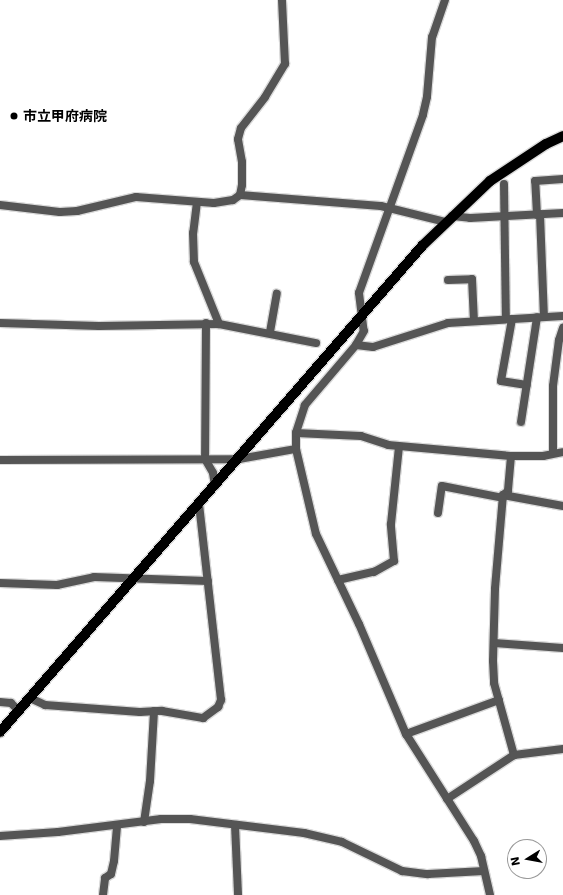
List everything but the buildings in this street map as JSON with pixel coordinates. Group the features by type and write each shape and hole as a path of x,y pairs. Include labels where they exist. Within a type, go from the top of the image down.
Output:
{"main road":[{"path":"0,732 240,459 267,423 448,219 501,173 562,138"}],"street":[{"path":"240,195 242,162 238,139 241,128 265,97 285,64 282,0"},
{"path":"445,0 432,38 427,97 423,115 388,209 359,294 364,331 356,345 305,405 296,433 296,449 316,534 406,734 474,841 490,895"},
{"path":"521,422 541,317 539,214 535,181 563,179"},
{"path":"504,184 509,319 501,381 527,385"},
{"path":"0,204 60,212 77,211 136,197 197,202 225,202 240,195 374,205 388,209 448,219 563,213"},
{"path":"197,202 193,232 194,262 219,324"},
{"path":"448,280 472,279 474,321"},
{"path":"270,332 277,294"},
{"path":"356,345 373,347 448,323 563,316"},
{"path":"0,323 42,322 81,326 206,323 219,324 263,334 270,332 316,343"},
{"path":"206,323 205,460 213,473 215,486"},
{"path":"553,452 553,386 555,362 563,328"},
{"path":"296,433 361,436 399,446 511,456 543,456 553,452 563,452"},
{"path":"338,580 374,572 394,561 391,524 399,446"},
{"path":"0,460 240,459 296,449"},
{"path":"511,456 508,491 503,496 495,589 494,684 514,755"},
{"path":"438,513 442,486 563,506"},
{"path":"30,698 46,704 154,711 203,718 211,714 221,700 199,505"},
{"path":"0,583 57,586 94,578 135,577 146,580 208,581"},
{"path":"494,643 563,648"},
{"path":"406,734 499,700"},
{"path":"0,702 11,703 18,710"},
{"path":"144,822 150,781 154,711"},
{"path":"447,799 514,755 563,750"},
{"path":"0,836 117,826 175,818 304,833 342,842 385,865 402,871 428,874 484,871"},
{"path":"235,825 238,895"},
{"path":"104,895 105,878 111,874 114,861 117,826"}],"place":[{"name":"市立甲府病院","path":"14,116"}]}
